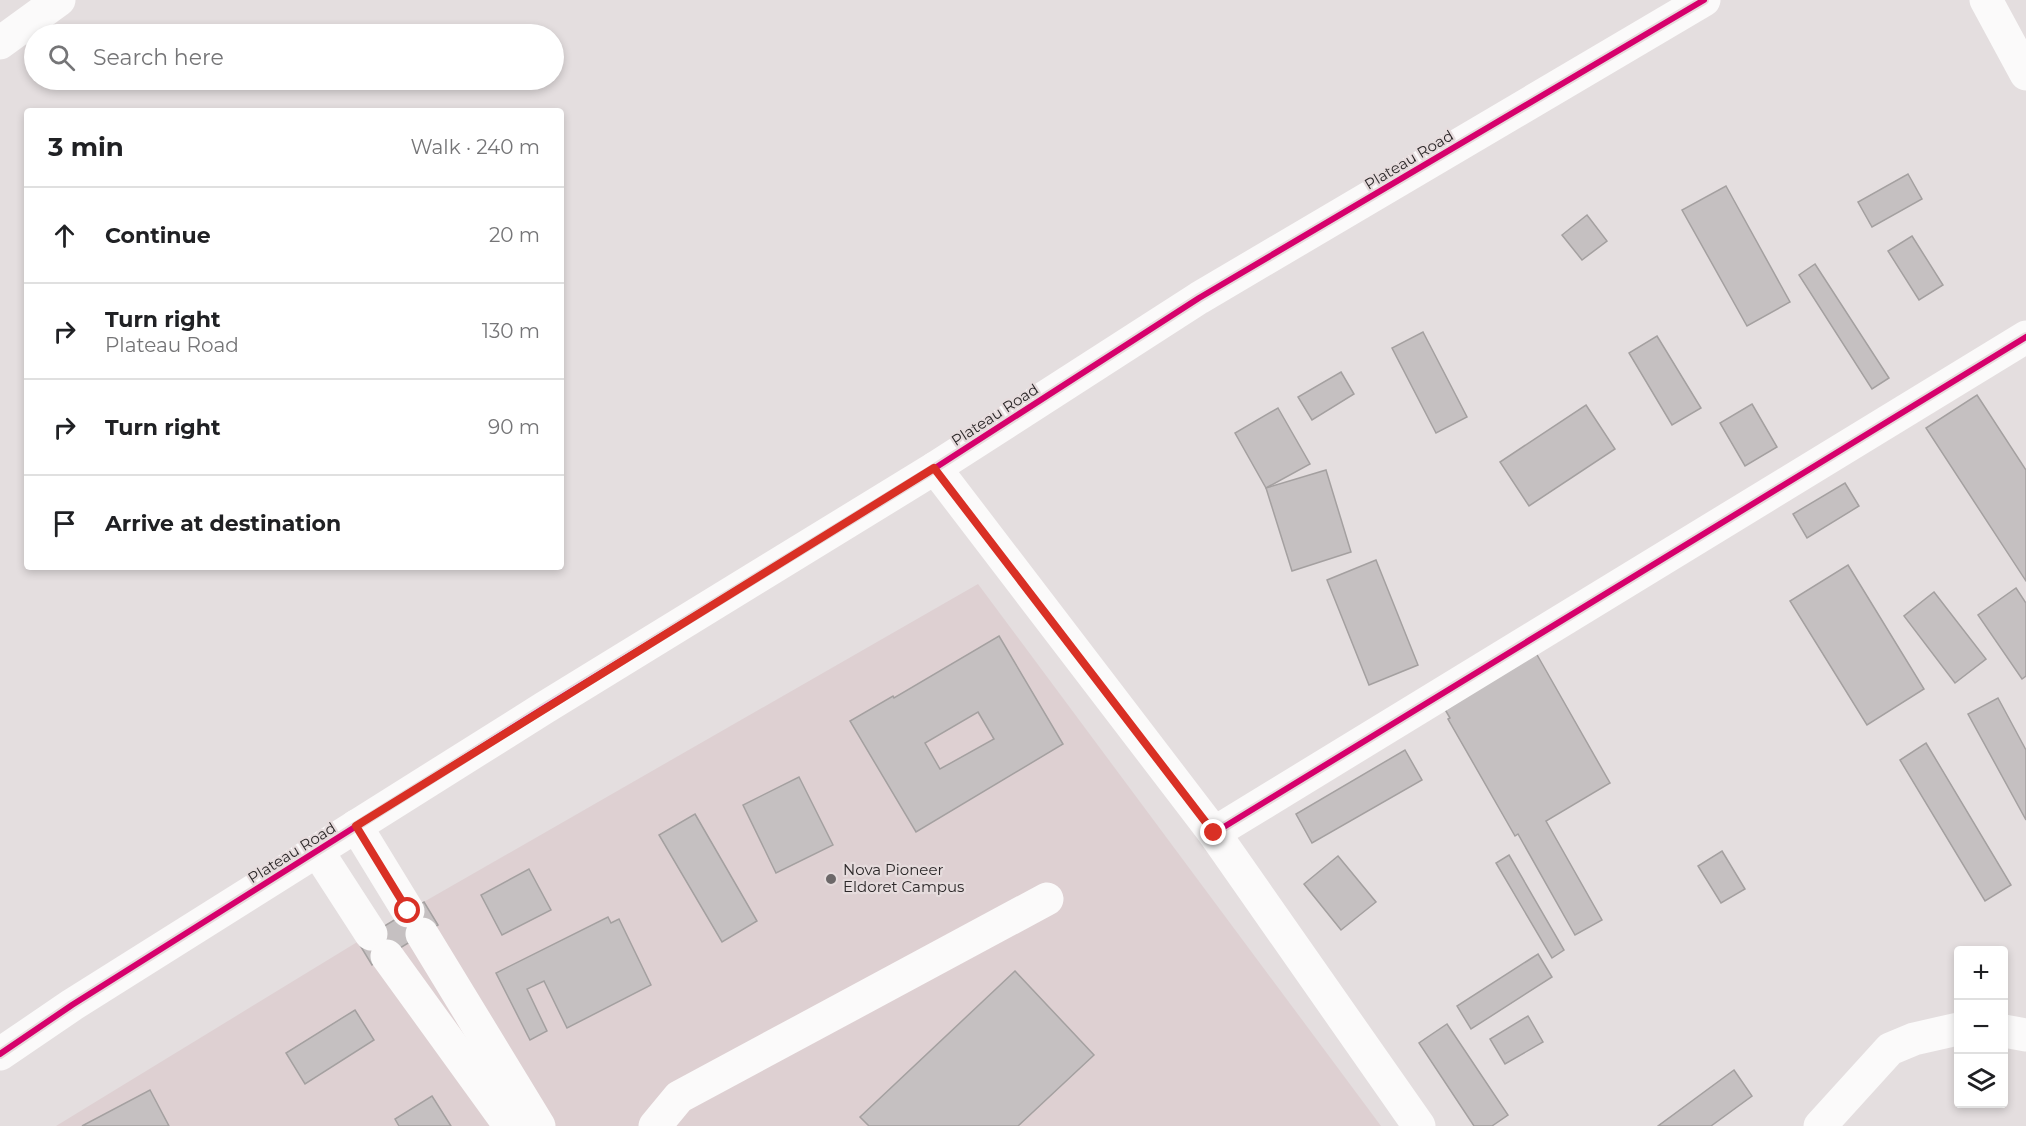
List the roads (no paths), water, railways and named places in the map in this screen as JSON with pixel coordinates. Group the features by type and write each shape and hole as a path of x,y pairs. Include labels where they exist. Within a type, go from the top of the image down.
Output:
{"street":[{"path":"26,24 59,0"},
{"name":"Plateau Road","path":"0,1054 112,980 356,826 934,468 1199,298 1704,0"},
{"path":"1986,0 2026,74"},
{"path":"0,43 24,26"},
{"path":"1214,833 2026,337"},
{"path":"934,468 1214,833 1419,1126"},
{"path":"356,826 539,1126"},
{"path":"318,852 379,945 510,1126"},
{"path":"655,1126 678,1097 1047,899"},
{"path":"1820,1126 1890,1049 1914,1039 1954,1030"}],"place":[{"name":"Nova Pioneer Eldoret Campus","path":"831,879"}]}
